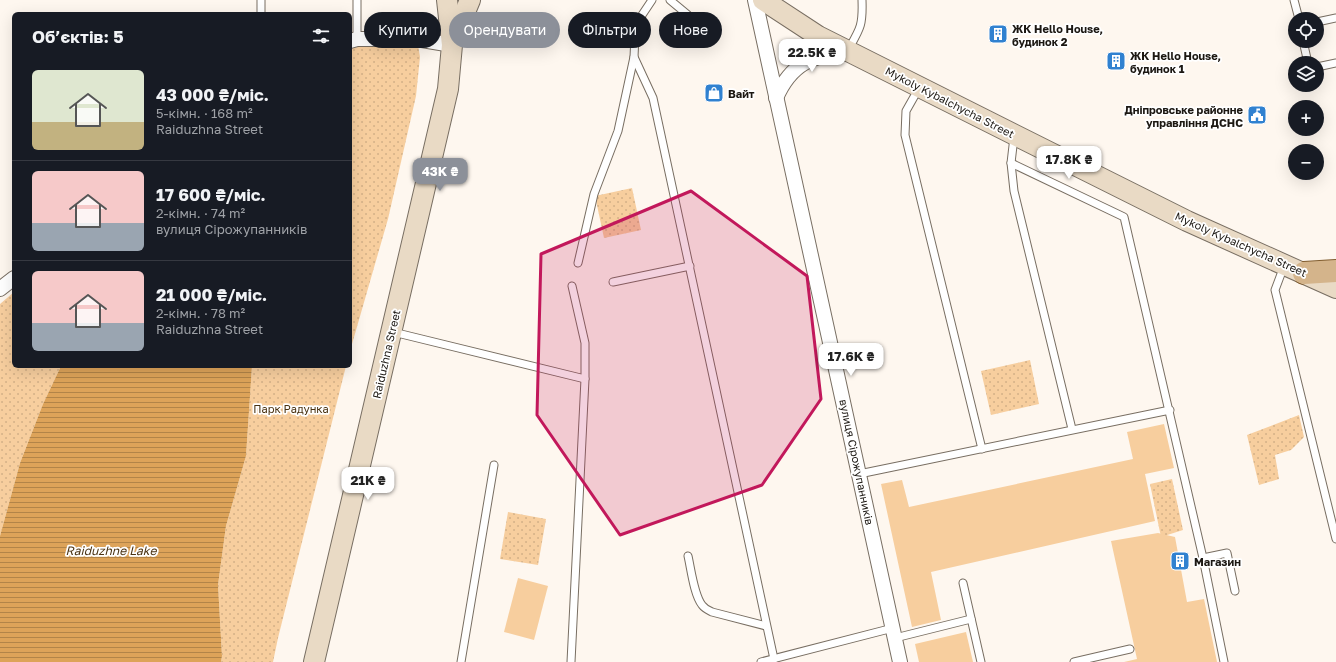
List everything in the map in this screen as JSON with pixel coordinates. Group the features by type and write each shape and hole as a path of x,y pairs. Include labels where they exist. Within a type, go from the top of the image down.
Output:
{"main road":[{"path":"1295,268 1336,271"}],"street":[{"name":"Raiduzhna Street","path":"448,0 449,12"},
{"name":"Raiduzhna Street","path":"465,12 470,0"},
{"name":"вулиця Сірожупанників","path":"755,0 900,662"},
{"name":"Mykoly Kybalchycha Street","path":"763,0 818,36 1187,221 1295,268 1336,288"},
{"path":"352,39 416,39 449,44"},
{"name":"Raiduzhna Street","path":"314,662 448,90 452,48"},
{"path":"776,98 781,85 790,75 808,60 819,56 848,50"},
{"path":"0,289 12,280"}],"lane":[{"path":"261,0 261,12"},
{"path":"352,39 357,0"},
{"path":"578,263 594,194 618,130 634,57 635,35 642,15 652,0"},
{"path":"670,0 684,12"},
{"path":"848,50 860,30 862,19 862,0"},
{"path":"1294,0 1297,12"},
{"path":"1324,21 1336,18"},
{"path":"634,57 653,98 774,659"},
{"path":"1324,66 1336,63"},
{"path":"920,86 906,111 905,135 982,448"},
{"path":"1015,135 1011,163 1014,191 1072,429"},
{"path":"1011,163 1124,217 1170,410 1203,558 1224,662"},
{"path":"613,282 690,266"},
{"path":"1295,268 1275,290 1336,539"},
{"path":"571,662 585,379 585,343 572,286"},
{"path":"391,332 585,379"},
{"path":"859,474 1170,410"},
{"path":"461,662 494,465"},
{"path":"1203,558 1227,553 1235,591"},
{"path":"688,556 700,604 712,612 766,626"},
{"path":"963,583 981,662"},
{"path":"761,662 894,633 971,619"},
{"path":"1074,662 1130,649"}],"highlighted area":[{"path":"691,191 807,276 821,399 762,485 620,535 537,415 541,254"}],"green space":[{"path":"364,47 418,48 420,57 416,96 388,219 352,344 352,48"},
{"path":"632,188 641,230 604,238 595,196"},
{"path":"12,294 12,368 60,368 43,404 20,463 0,536 0,304"},
{"path":"1030,360 1039,404 991,415 981,371"},
{"name":"Парк Радунка","path":"252,368 346,368 273,662 221,662 222,656 218,585 226,526 246,456"},
{"path":"1299,415 1304,437 1291,450 1275,455 1279,479 1259,485 1247,435"},
{"path":"1164,424 1174,468 1145,474 1155,521 931,572 941,620 912,627 881,484 902,480 909,507 1133,459 1127,432"},
{"path":"1172,479 1183,530 1161,537 1150,484"},
{"path":"508,512 546,519 538,565 500,559"},
{"path":"1158,533 1175,537 1187,602 1204,599 1217,662 1124,662 1137,659 1111,541"},
{"path":"518,578 548,586 534,640 504,632"},
{"path":"966,632 973,662 919,662 915,644"}],"water":[{"name":"Raiduzhne Lake","path":"60,368 252,368 246,456 226,526 218,585 222,656 221,662 0,662 0,536 20,463 43,404"}],"place":[{"name":"ЖК Hello House, будинок 2","path":"998,34"},
{"name":"ЖК Hello House, будинок 1","path":"1116,61"},
{"name":"Вайт","path":"714,93"},
{"name":"Дніпровське районне управління ДСНС","path":"1257,115"},
{"name":"Магазин","path":"1180,561"}]}
